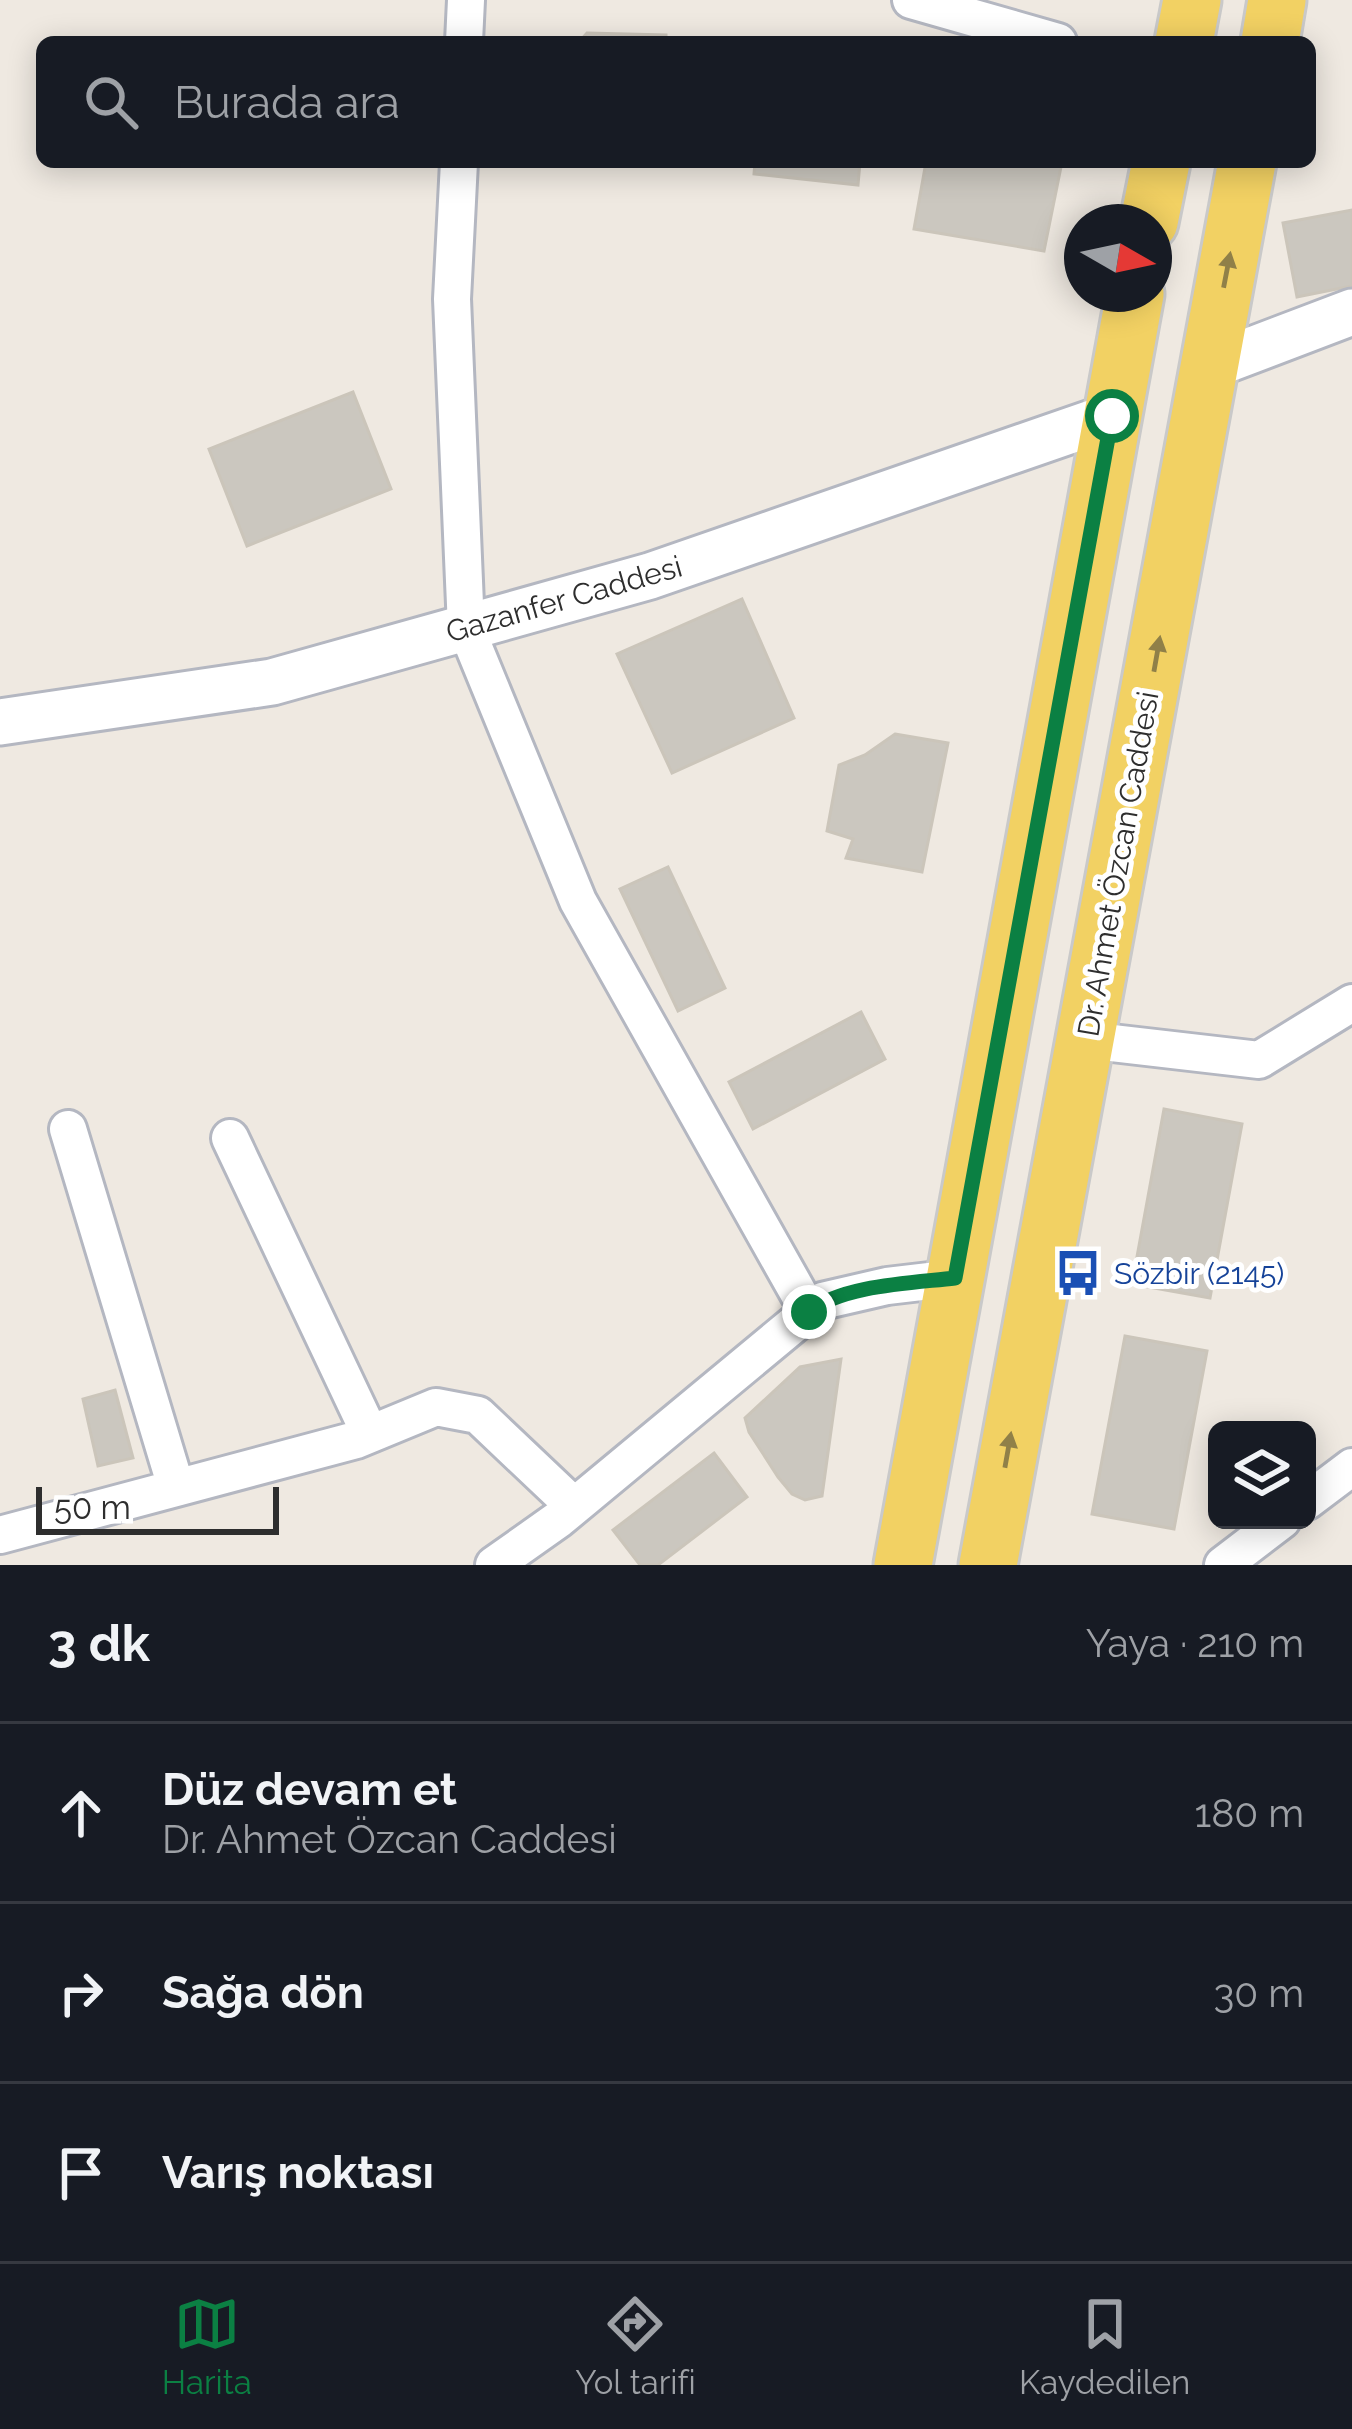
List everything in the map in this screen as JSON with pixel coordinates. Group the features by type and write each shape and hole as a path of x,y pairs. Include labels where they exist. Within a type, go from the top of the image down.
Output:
{"main road":[{"path":"1185,36 1192,0"},
{"path":"1271,36 1277,0"},
{"path":"1153,204 1160,168"},
{"name":"Dr. Ahmet Özcan Caddesi","path":"988,1565 1246,168"},
{"path":"903,1565 1132,312"}],"street":[{"path":"464,36 466,0"},
{"path":"926,1 1039,36"},
{"path":"458,168 452,299 466,628 578,901 809,1312"},
{"path":"1210,366 1352,312"},
{"name":"Gazanfer Caddesi","path":"0,722 272,682 650,575 1112,416"},
{"path":"1086,1040 1259,1060 1352,1004"},
{"path":"68,1129 176,1487"},
{"path":"230,1138 370,1434"},
{"path":"494,1565 574,1506 822,1301 887,1286 955,1278"},
{"path":"0,1535 370,1434 436,1407 478,1415 574,1506"},
{"path":"1316,1494 1352,1467"},
{"path":"1223,1565 1270,1529"}],"building":[{"path":"587,33 666,35 666,36 584,36"},
{"path":"754,168 859,168 858,185 754,174"},
{"path":"925,168 1061,168 1044,251 914,229"},
{"path":"1352,210 1352,286 1297,297 1283,223"},
{"path":"353,392 391,489 247,546 209,449"},
{"path":"742,599 794,718 672,773 617,654"},
{"path":"895,734 948,743 922,872 846,858 853,839 827,831 839,765 865,755"},
{"path":"668,867 725,988 678,1011 620,889"},
{"path":"861,1012 885,1059 753,1129 729,1082"},
{"path":"1164,1109 1242,1124 1210,1298 1132,1284"},
{"path":"1125,1336 1207,1351 1174,1529 1092,1514"},
{"path":"841,1359 822,1496 805,1500 792,1494 778,1477 745,1418 800,1367"},
{"path":"115,1390 133,1458 98,1466 83,1399"},
{"path":"714,1453 747,1497 658,1565 640,1565 613,1530"}],"place":[{"name":"Sözbir (2145)","path":"1078,1273"}],"route":[{"path":"809,1312 822,1301 887,1286 955,1278 1112,416"}]}
